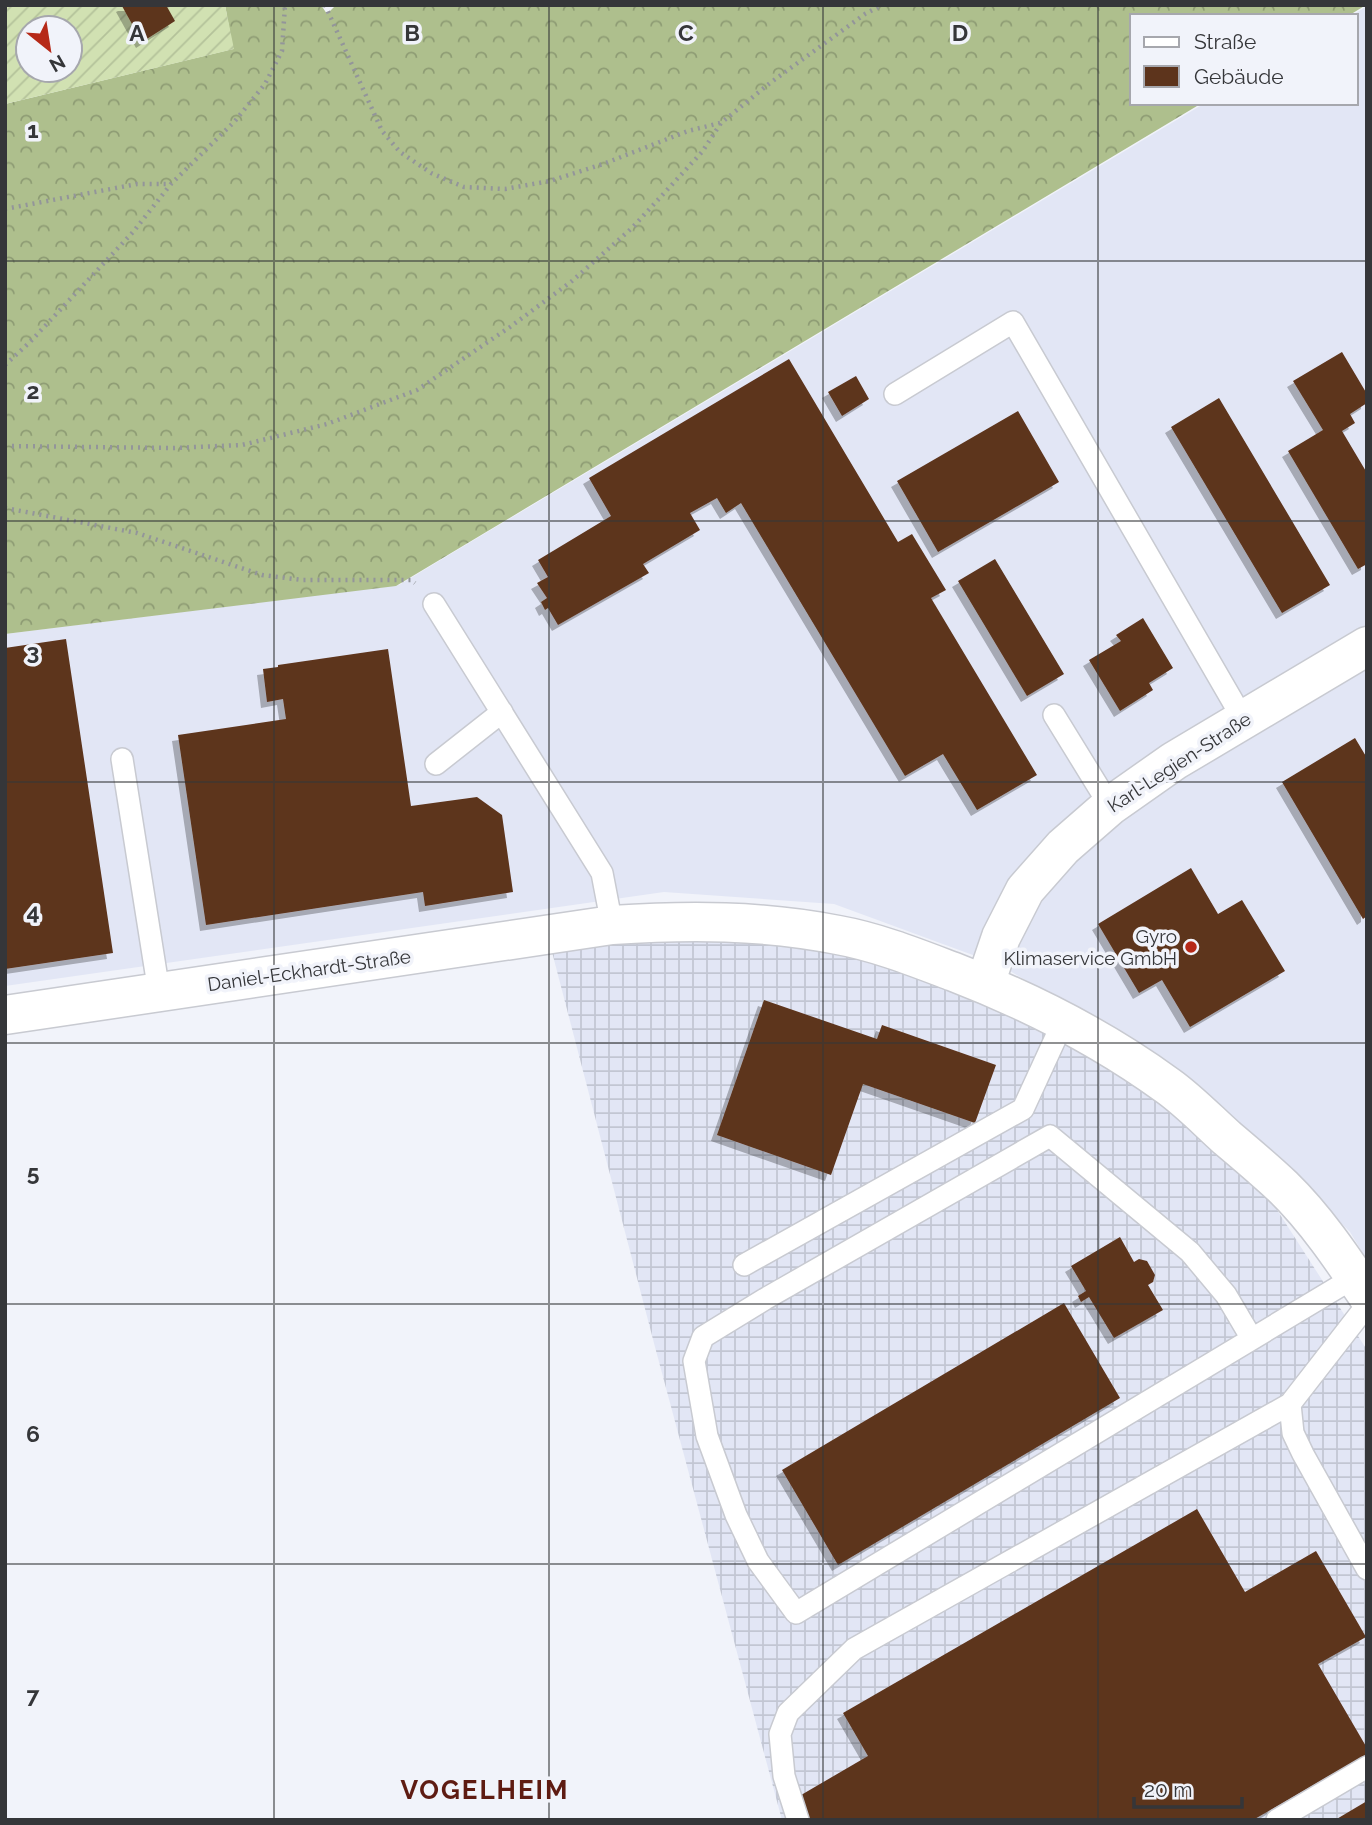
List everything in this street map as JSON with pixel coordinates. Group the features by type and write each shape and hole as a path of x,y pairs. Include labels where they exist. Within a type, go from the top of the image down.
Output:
{"street":[{"name":"Karl-Legien-Straße","path":"985,984 1002,937 1025,890 1063,847 1110,806 1174,761 1367,646"},
{"name":"Daniel-Eckhardt-Straße","path":"5,1015 612,925 705,921 785,926 841,935 915,957 985,984 1063,1022 1126,1057 1170,1088 1284,1188 1321,1231 1363,1293"}],"lane":[{"path":"895,394 1013,322 1243,719"},
{"path":"434,604 602,873 612,925"},
{"path":"436,764 502,712"},
{"path":"1054,715 1110,806"},
{"path":"122,759 159,992"},
{"path":"744,1265 1023,1109 1063,1022"},
{"path":"1252,1339 1226,1296 1191,1252 1050,1136 703,1337 694,1361 707,1436 736,1515 758,1561 796,1613 1252,1339 1363,1293"},
{"path":"798,1820 784,1776 780,1734 788,1713 854,1649 1290,1404 1363,1293"},
{"path":"1290,1404 1293,1433 1367,1569"},
{"path":"1277,1820 1367,1767"}],"path":[{"path":"5,365 134,232 171,184 235,121 265,84 282,51 285,5"},
{"path":"325,5 382,131 400,152 431,173 464,187 505,189 550,181 688,131 721,123"},
{"path":"5,446 174,447 242,444 327,424 417,390 572,281 640,219 702,152 721,123 769,83 865,14 882,5"},
{"path":"5,209 137,184 171,184"},
{"path":"5,508 137,533 262,575 302,580 411,580 434,604"}],"shaded area":[{"path":"1367,6 1367,1260 1350,1232 1289,1170 1156,1058 1000,965 834,904 664,892 5,986 5,634 399,585 1202,105 1358,105 1358,14 1354,14"},
{"path":"669,936 829,946 973,989 1141,1085 1272,1202 1367,1350 1367,1820 782,1820 552,952"}],"green space":[{"path":"5,5 225,5 234,49 5,104"},
{"path":"225,5 321,5 327,14 336,5 1366,5 1351,14 1130,14 1130,105 1199,105 396,586 5,634 5,104 233,49"}],"building":[{"path":"166,5 175,21 142,42 122,6"},
{"path":"1342,352 1367,394 1367,403 1350,414 1355,423 1342,431 1367,473 1367,564 1358,569 1288,451 1323,430 1293,381"},
{"path":"789,359 898,542 912,534 946,590 931,598 1037,775 977,810 943,754 905,776 741,503 726,513 717,498 690,513 700,530 643,564 649,573 558,625 541,602 547,598 537,583 548,577 538,560 611,516 589,478"},
{"path":"856,376 869,399 842,416 828,392"},
{"path":"1219,398 1330,585 1282,613 1171,427"},
{"path":"1018,411 1059,482 938,552 897,481"},
{"path":"995,559 1064,674 1027,696 958,581"},
{"path":"1143,618 1173,668 1149,683 1153,690 1120,711 1089,660 1121,641 1116,635"},
{"path":"66,639 113,953 5,969 5,648"},
{"path":"388,649 411,806 477,797 502,815 513,892 425,906 423,892 206,925 178,735 286,719 283,699 267,702 263,669"},
{"path":"1355,738 1367,758 1367,916 1363,919 1282,782"},
{"name":"Gyro Klimaservice GmbH","path":"1191,868 1218,914 1242,900 1285,971 1190,1027 1162,980 1139,993 1098,924"},
{"path":"764,1000 877,1039 882,1025 996,1065 975,1123 863,1084 831,1175 717,1135"},
{"path":"1120,1237 1134,1262 1139,1259 1147,1261 1155,1275 1153,1282 1148,1285 1163,1310 1114,1338 1089,1297 1081,1302 1078,1296 1086,1291 1071,1266"},
{"path":"1064,1303 1120,1398 838,1565 782,1470"},
{"path":"1197,1509 1245,1592 1316,1551 1366,1637 1318,1664 1367,1748 1367,1754 1253,1820 809,1820 796,1798 868,1756 843,1713"},
{"path":"1367,1801 1367,1820 1335,1820"}],"place":[{"name":"Gyro Klimaservice GmbH","path":"1191,947"}],"district":[{"name":"VOGELHEIM","path":"485,1790"}]}
